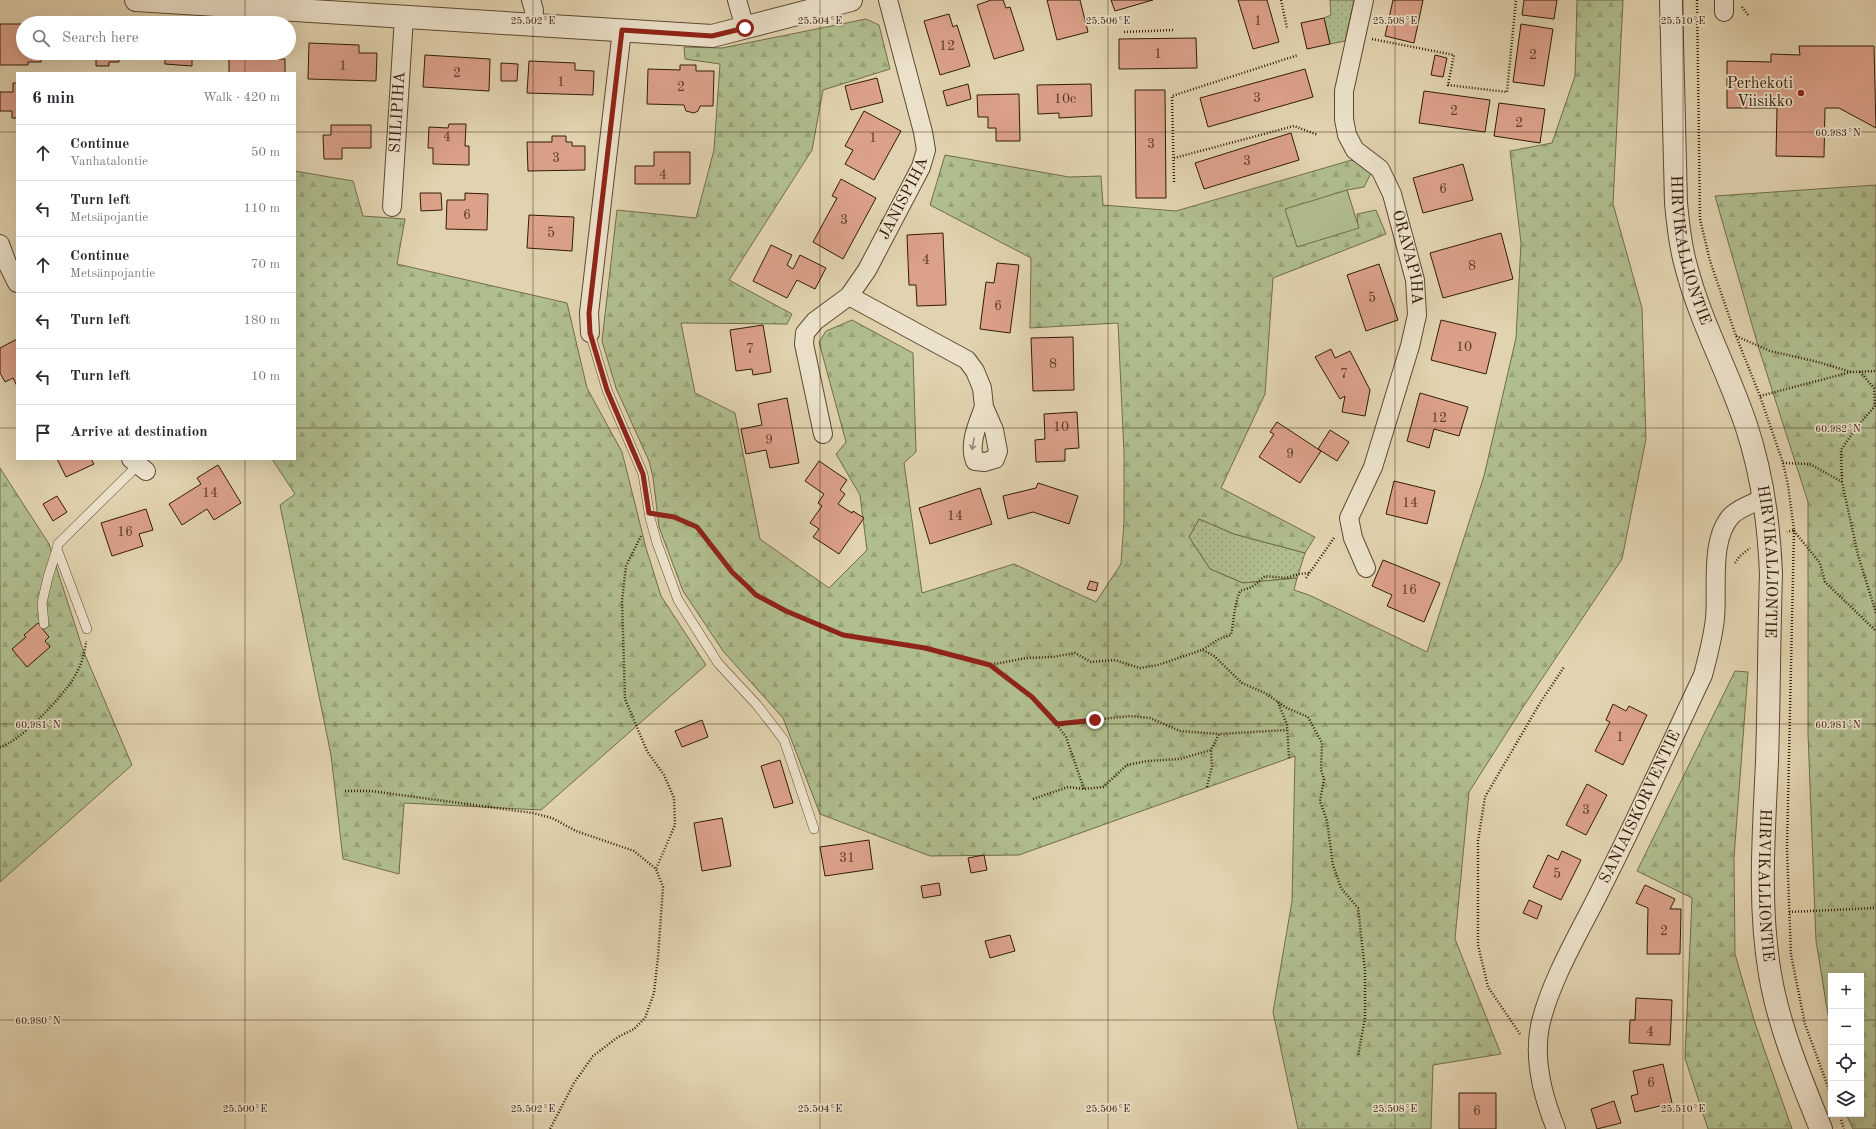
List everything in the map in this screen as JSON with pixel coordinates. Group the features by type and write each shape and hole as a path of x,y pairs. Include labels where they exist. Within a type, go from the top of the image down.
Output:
{"street":[{"path":"136,0 712,36 851,0"},
{"path":"531,0 534,10 533,25"},
{"path":"737,0 745,28"},
{"name":"JÄNISPIHA","path":"823,434 804,344 805,333 814,321 849,296 867,270 921,167 926,150 923,132 888,0"},
{"name":"ORAVAPIHA","path":"1349,518 1373,467 1418,315 1415,280 1392,194 1380,169 1356,150 1347,135 1344,119 1344,91 1364,0"},
{"name":"HIRVIKALLIONTIE","path":"1672,0 1676,203 1685,265 1694,292 1746,425 1764,498 1770,540 1771,574 1764,816 1765,934 1770,975 1779,1015 1821,1129"},
{"name":"SIILIPIHA","path":"392,207 404,17"},
{"path":"590,333 589,313 622,30"},
{"path":"0,244 16,281"},
{"path":"849,296 966,360 975,371 982,388 984,407"},
{"name":"SANIAISKORVENTIE","path":"1556,1129 1545,1101 1538,1065 1540,1027 1551,991 1606,880 1703,675 1710,651 1715,619 1718,545 1721,532 1732,515 1746,506 1764,498"},
{"path":"1349,518 1353,538 1366,568"}],"lane":[{"path":"590,333 607,390 643,474 649,516 657,543 678,600 718,663 757,705 784,740 814,829"},
{"path":"44,624 42,603 58,544 138,465"},
{"path":"56,549 87,629"}],"path":[{"path":"1281,0 1287,28"},
{"path":"1356,36 1454,55 1448,85 1507,92 1516,0"},
{"path":"1697,0 1700,219 1710,261 1783,463 1788,485 1794,530 1787,848 1791,955 1805,1024 1828,1087"},
{"path":"1124,32 1175,30"},
{"path":"1174,182 1172,96 1228,76 1298,55"},
{"path":"1174,158 1294,126 1318,135"},
{"path":"1736,336 1770,351 1818,362 1851,372"},
{"path":"1760,396 1851,372 1876,371"},
{"path":"1860,372 1874,388 1875,406 1856,428 1841,450 1842,482 1858,555 1876,613"},
{"path":"1783,463 1810,464 1842,482"},
{"path":"656,869 675,825 674,798 664,775 647,751 625,699 622,600 626,566 649,516 674,517 697,527 732,572 756,595 786,611 843,635 925,648 990,665 1032,697 1057,724 1066,737 1084,789"},
{"path":"1306,578 1349,518"},
{"path":"1717,570 1734,564 1740,556 1750,548 1794,530"},
{"path":"1794,530 1820,563 1825,582 1876,631"},
{"path":"990,665 1026,658 1053,657 1075,653 1091,662 1114,660 1140,668 1158,665 1202,650 1219,639 1231,635 1235,612 1234,606 1240,591 1252,587 1266,576 1286,578 1309,573"},
{"path":"0,747 20,736 69,686 85,651 87,629"},
{"path":"1202,650 1214,656 1242,683 1265,693 1287,708 1308,717 1322,743 1321,770 1324,779 1320,801 1327,821 1334,865 1341,888 1358,908 1364,957 1365,1018 1358,1056"},
{"path":"1521,1035 1488,987 1478,945 1478,841 1485,797 1540,703 1564,667"},
{"path":"1278,702 1287,725 1289,758"},
{"path":"1057,724 1130,716 1150,718 1180,732 1220,734 1287,730"},
{"path":"1207,787 1212,766 1211,750 1220,734"},
{"path":"1033,799 1068,787 1084,789 1103,787 1127,765 1147,761 1180,759 1211,750"},
{"path":"345,791 371,791 552,818 576,831 634,851 656,869 662,888 658,957 654,993 644,1018 634,1029 618,1037 593,1056 574,1083 550,1129"},
{"path":"1789,912 1876,908"}],"green space":[{"path":"1330,0 1354,0 1345,41 1330,44 1324,18 1331,15"},
{"path":"1577,0 1623,0 1613,204 1642,308 1646,439 1622,559 1523,707 1469,792 1455,939 1501,1054 1433,1065 1431,1129 1298,1129 1273,1012 1292,901 1295,756 1019,855 930,856 820,814 783,718 723,651 683,591 659,527 653,477 649,461 616,388 602,341 617,210 696,218 714,150 720,64 685,59 684,47 722,48 866,19 879,25 890,69 823,90 812,150 729,280 792,314 787,324 681,323 695,393 735,413 760,539 829,588 867,550 860,495 836,454 846,442 819,342 826,331 852,320 913,353 916,452 904,463 922,593 1014,564 1096,602 1121,564 1124,521 1124,453 1118,323 1030,328 1031,258 930,205 945,155 1069,177 1101,176 1103,205 1176,211 1352,160 1371,173 1364,187 1347,190 1358,228 1357,214 1376,210 1386,234 1273,278 1265,394 1221,488 1315,537 1305,553 1234,534 1199,519 1189,537 1210,569 1243,583 1297,578 1294,590 1309,595 1427,652 1484,476 1516,338 1521,243 1510,151 1552,143 1575,76"},
{"path":"296,171 353,181 363,216 405,219 397,264 567,303 587,388 622,452 646,548 661,596 706,665 541,810 404,803 399,874 343,859 331,755 280,505 295,494 273,460 296,460"},
{"path":"1876,185 1876,1129 1853,1129 1847,1117 1864,1117 1864,973 1828,973 1828,1015 1816,941 1808,733 1808,502 1759,349 1715,196"},
{"path":"1347,190 1359,228 1297,247 1285,209"},
{"path":"0,468 49,544 83,650 132,765 0,882"},
{"path":"1199,519 1234,534 1305,553 1297,578 1243,583 1210,569 1189,537"},
{"path":"1735,671 1748,672 1734,857 1735,954 1755,1023 1792,1129 1708,1129 1685,1058 1692,898 1637,871"}],"building":[{"path":"991,0 1003,0 1006,8 1010,7 1024,50 994,59 977,5"},
{"path":"1047,0 1080,0 1088,32 1057,40"},
{"path":"1111,0 1153,0 1115,11"},
{"path":"1238,0 1267,0 1279,42 1253,49"},
{"path":"1393,0 1423,0 1414,43 1385,36"},
{"path":"1524,0 1557,0 1554,19 1522,15"},
{"path":"949,14 953,27 957,25 970,66 940,75 924,21"},
{"path":"1324,18 1330,44 1307,49 1301,23"},
{"path":"0,24 16,24 16,60 41,60 41,62 28,62 28,65 0,65"},
{"path":"1521,24 1553,29 1544,86 1513,82"},
{"path":"1196,38 1197,68 1119,69 1119,39"},
{"path":"309,43 359,45 359,53 377,53 376,81 308,79"},
{"name":"Perhekoti Viisikko","path":"1799,46 1874,46 1876,128 1839,108 1825,108 1824,157 1776,156 1777,108 1727,108 1727,61 1771,62 1771,54 1800,55"},
{"path":"425,55 490,59 489,91 423,87"},
{"path":"1435,55 1447,58 1443,77 1431,75"},
{"path":"96,60 119,60 119,62 109,62 109,66 96,66"},
{"path":"165,60 192,60 192,66 165,64"},
{"path":"229,60 285,60 285,72 229,72"},
{"path":"529,61 575,63 575,70 594,71 593,95 527,93"},
{"path":"501,63 518,64 517,81 501,81"},
{"path":"680,65 696,65 696,71 714,71 713,106 700,106 698,111 694,113 686,111 684,105 647,104 648,69 680,70"},
{"path":"1305,69 1313,97 1208,127 1200,98"},
{"path":"877,78 883,102 851,110 845,86"},
{"path":"13,83 16,83 16,118 12,118 12,111 0,111 0,92 13,92"},
{"path":"968,84 971,99 947,106 943,91"},
{"path":"1091,84 1092,116 1059,118 1059,113 1038,114 1037,85"},
{"path":"1135,90 1165,90 1166,198 1136,198"},
{"path":"1424,91 1490,100 1485,132 1419,123"},
{"path":"1019,94 1020,141 996,141 996,128 988,128 988,117 978,117 977,95"},
{"path":"1499,103 1545,109 1540,143 1494,136"},
{"path":"864,111 901,131 874,180 845,164 853,150 845,146"},
{"path":"449,124 466,124 465,146 469,146 469,165 433,164 433,148 428,148 429,127 448,128"},
{"path":"331,125 371,125 371,148 342,148 342,159 324,159 323,135 331,135"},
{"path":"1291,133 1299,160 1204,189 1195,163"},
{"path":"552,136 566,136 566,142 572,142 572,146 585,146 585,170 528,171 527,142 552,142"},
{"path":"654,152 690,152 690,184 635,184 635,166 654,166"},
{"path":"1463,164 1473,200 1423,213 1413,178"},
{"path":"841,179 876,198 843,259 813,242 837,198 832,196"},
{"path":"420,193 441,193 442,210 421,211"},
{"path":"465,193 488,194 487,230 446,229 447,200 465,200"},
{"path":"529,215 574,217 572,251 527,248"},
{"path":"943,233 946,305 917,306 916,285 909,285 907,235"},
{"path":"1501,233 1513,279 1443,298 1430,253"},
{"path":"771,245 792,255 787,265 793,269 800,255 826,268 815,289 797,280 787,298 753,281"},
{"path":"997,263 1019,265 1010,333 980,329 986,282 994,283"},
{"path":"1379,264 1398,320 1366,331 1347,275"},
{"path":"1441,320 1496,333 1486,374 1431,360"},
{"path":"763,325 771,372 753,375 752,369 736,371 730,330"},
{"path":"1073,337 1074,390 1033,391 1031,338"},
{"path":"16,340 16,384 13,378 5,382 0,373 0,348"},
{"path":"1331,349 1335,358 1350,351 1370,390 1365,416 1342,412 1345,396 1340,399 1315,357"},
{"path":"1420,393 1468,407 1459,436 1434,429 1429,448 1407,441"},
{"path":"787,398 799,463 770,468 766,450 746,454 741,429 762,425 758,404"},
{"path":"1077,412 1079,448 1065,449 1065,461 1036,462 1035,440 1045,439 1044,414"},
{"path":"1277,422 1321,451 1300,483 1259,457 1274,434 1270,432"},
{"path":"1330,430 1349,442 1337,461 1318,449"},
{"path":"58,460 92,460 94,464 66,477"},
{"path":"819,461 847,480 840,490 845,494 838,504 852,513 853,511 864,518 839,554 813,537 819,529 810,523 822,506 818,503 824,494 805,481"},
{"path":"218,465 241,503 214,520 207,509 182,525 169,504 201,484 197,478"},
{"path":"1394,481 1435,491 1427,524 1386,514"},
{"path":"1038,483 1078,496 1069,524 1033,512 1008,519 1003,496 1036,488"},
{"path":"980,488 992,524 930,544 919,508"},
{"path":"57,496 67,512 53,521 43,504"},
{"path":"146,509 153,530 139,534 143,546 112,556 101,523"},
{"path":"1383,560 1440,583 1424,622 1387,606 1392,595 1372,586"},
{"path":"1090,581 1098,583 1096,591 1087,589"},
{"path":"38,623 49,637 45,641 50,647 27,667 12,649 26,637 24,635"},
{"path":"1613,704 1626,711 1629,706 1647,715 1623,765 1595,751 1610,722 1606,720"},
{"path":"702,720 708,737 682,747 675,731"},
{"path":"780,760 793,803 774,808 761,766"},
{"path":"1587,784 1607,795 1586,835 1566,825"},
{"path":"722,818 731,866 702,871 694,823"},
{"path":"869,840 873,869 825,876 820,847"},
{"path":"1562,851 1581,860 1561,900 1533,887 1548,855 1558,860"},
{"path":"984,855 987,870 971,873 968,858"},
{"path":"939,883 941,895 923,898 921,886"},
{"path":"1645,885 1675,899 1670,909 1681,909 1680,954 1647,954 1648,908 1636,903"},
{"path":"1529,900 1542,906 1537,919 1523,913"},
{"path":"1010,935 1015,951 990,958 985,941"},
{"path":"1636,998 1672,1000 1670,1045 1629,1043 1630,1020 1635,1020"},
{"path":"1663,1064 1672,1103 1635,1112 1631,1096 1638,1094 1633,1071"},
{"path":"1459,1093 1496,1093 1496,1129 1459,1129"},
{"path":"1614,1101 1621,1123 1597,1129 1591,1109"}],"place":[{"name":"Perhekoti Viisikko","path":"1801,93"}],"route":[{"path":"745,28 712,36 622,30 589,313 590,333 607,390 643,474 649,513 674,517 697,527 732,572 756,595 786,611 843,635 925,648 965,660 990,665 1032,697 1057,724 1095,720"}]}
